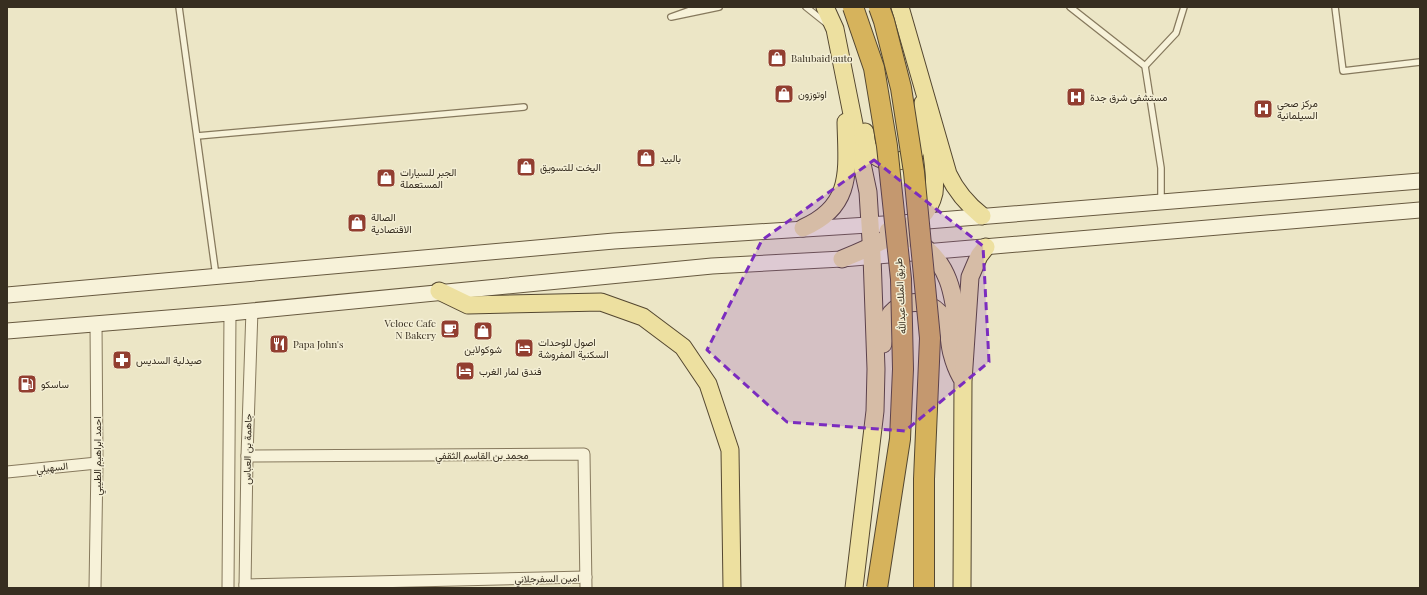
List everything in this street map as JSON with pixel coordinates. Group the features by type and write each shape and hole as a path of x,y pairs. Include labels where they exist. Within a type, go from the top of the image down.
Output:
{"highway":[{"name":"طريق الملك عبدالله","path":"853,7 874,68 887,146 901,280 904,369 900,439 877,588"},
{"path":"879,7 901,88 914,172 930,338 924,479 924,588"}],"main road":[{"path":"825,7 835,29 868,192 872,251 876,369 875,411 854,588"},
{"path":"903,11 923,89 948,174 959,194 982,216"},
{"path":"845,78 856,92 860,102 867,146 876,156 895,162 907,158 919,145 923,89"},
{"path":"803,228 821,219 829,212 844,187 847,171 845,78"},
{"path":"872,251 896,233 915,222 926,211 933,194 935,184 923,89"},
{"path":"7,295 614,241 915,222 1420,181"},
{"path":"7,331 252,310 712,266 842,259 872,251 929,252 1420,210"},
{"path":"869,224 913,240 929,252 943,270 952,291 955,303 963,381"},
{"path":"962,588 963,381 970,277 979,256 986,247"},
{"path":"439,291 468,305 601,302 643,317 683,347 708,384 730,450 732,588"},
{"path":"876,369 884,343 885,326 888,319 897,308 917,302 932,307 943,317 948,331 952,354 963,381"}],"street":[{"name":"جاهمة بن العباس","path":"245,587 247,456 252,310"},
{"name":"جاهمة بن العباس","path":"228,588 230,312"},
{"name":"احمد ابراهيم الطيبي","path":"95,588 97,463 96,323"},
{"name":"محمد بن القاسم الثقفي","path":"247,456 584,454 586,582"},
{"name":"السهيلي","path":"7,472 97,463"},
{"name":"امين السفرجلاني","path":"245,587 586,582"}],"lane":[{"path":"179,7 216,276"},
{"path":"699,7 670,17 719,7"},
{"path":"806,7 835,29"},
{"path":"1070,7 1145,66 1161,168 1161,202"},
{"path":"1145,66 1176,33 1184,7"},
{"path":"1334,7 1344,71 1420,62"},
{"path":"197,136 524,107"}],"highlighted area":[{"path":"874,160 983,246 989,362 905,431 787,422 707,350 762,240"}],"place":[{"name":"Balubaid auto","path":"777,58"},
{"name":"اوتوزون","path":"784,94"},
{"name":"مستشفى شرق جدة","path":"1076,97"},
{"name":"مركز صحي السيلمانية","path":"1263,109"},
{"name":"بالبيد","path":"646,158"},
{"name":"اليخت للتسويق","path":"526,167"},
{"name":"الجبر للسيارات المستعملة","path":"386,178"},
{"name":"الصالة الاقتصادية","path":"357,223"},
{"name":"Veloce Cafe N Bakery","path":"450,329"},
{"name":"شوكولاين","path":"483,331"},
{"name":"Papa John's","path":"279,344"},
{"name":"اصول للوحدات السكنية المفروشة","path":"524,348"},
{"name":"صيدلية السديس","path":"122,360"},
{"name":"فندق لمار الغرب","path":"465,371"},
{"name":"ساسكو","path":"27,384"}]}
